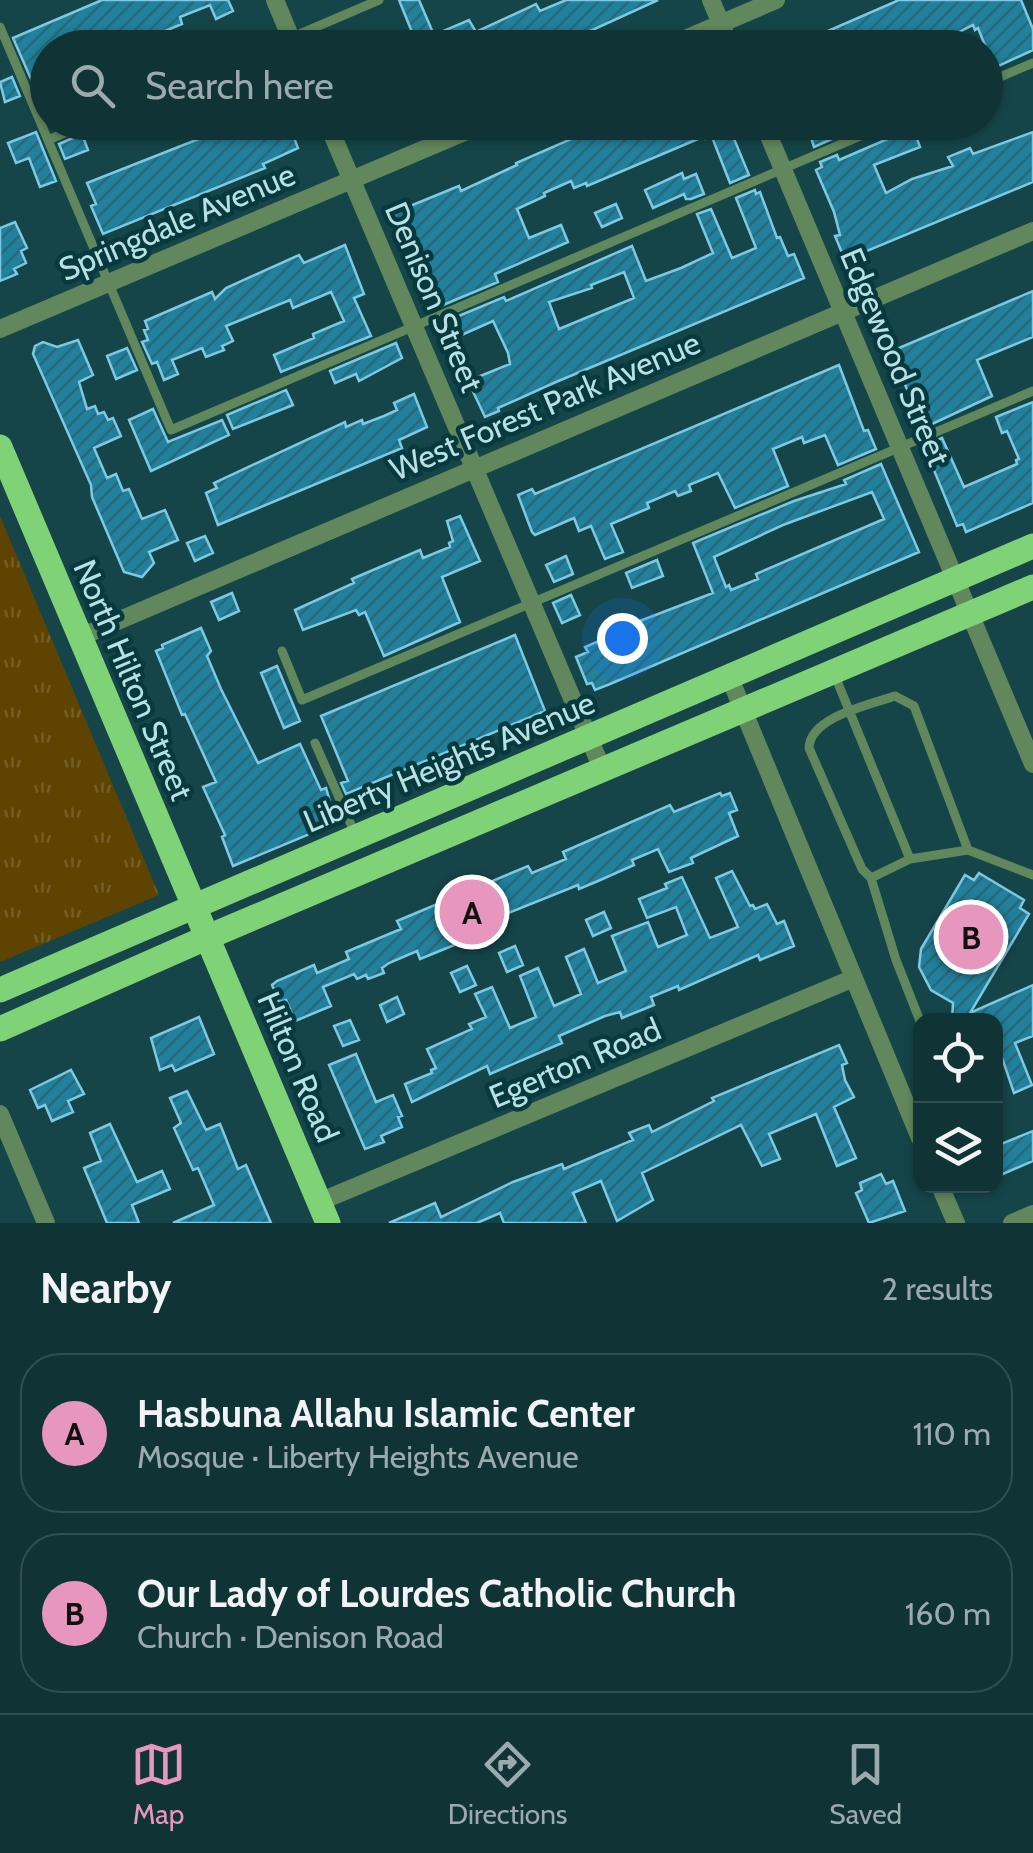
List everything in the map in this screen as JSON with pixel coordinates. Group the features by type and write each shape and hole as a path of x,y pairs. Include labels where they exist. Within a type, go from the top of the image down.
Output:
{"main road":[{"name":"North Hilton Street","path":"0,447 208,937"},
{"name":"Liberty Heights Avenue","path":"0,990 1033,546"},
{"name":"Liberty Heights Avenue","path":"0,1030 208,937 1033,588"},
{"name":"Hilton Road","path":"208,937 324,1212"}],"street":[{"path":"275,0 288,30"},
{"path":"711,0 724,30"},
{"path":"705,30 776,0"},
{"name":"Denison Street","path":"335,140 603,772"},
{"name":"Springdale Avenue","path":"0,329 446,140"},
{"name":"Edgewood Street","path":"770,140 971,614 1028,738 1033,764"},
{"name":"West Forest Park Avenue","path":"80,637 1033,230"},
{"path":"729,676 913,1116"},
{"name":"Egerton Road","path":"324,1212 854,978"},
{"path":"0,1114 46,1223"},
{"path":"943,1193 956,1223"},
{"path":"1012,1223 1033,1214"}],"lane":[{"path":"318,30 379,0"},
{"path":"0,27 30,98"},
{"path":"1003,76 1033,63"},
{"path":"48,140 171,430 852,140"},
{"path":"282,651 302,700 1033,391"},
{"path":"834,672 910,858"},
{"path":"917,1013 871,878 862,868 809,748 818,727 895,696 914,706 968,850"},
{"path":"315,743 356,838"},
{"path":"871,878 910,858 968,850 1033,874"}],"green space":[{"path":"0,516 159,895 0,962"}],"building":[{"path":"102,0 228,0 233,11 216,19 210,5 180,17 182,24 168,30 32,30"},
{"path":"399,0 419,0 432,30 411,30"},
{"path":"566,0 658,0 592,30 480,30 536,4 540,11"},
{"path":"899,0 1021,0 1033,29 1033,50 1003,64 1003,30 975,30 973,25 963,30 830,30"},
{"path":"469,20 475,30 446,30"},
{"path":"30,31 30,77 13,38"},
{"path":"12,77 20,96 5,102 0,82"},
{"path":"1033,132 1033,182 845,260 835,236 840,235 834,212 816,170 822,167 820,162 837,155 839,160 885,140 917,140 920,147 874,165 886,193 912,179 953,166 948,157 970,148 973,154"},
{"path":"30,134 30,140 39,140 56,181 40,187 29,158 16,163 8,143"},
{"path":"84,140 88,150 65,159 59,144"},
{"path":"196,140 295,140 298,148 263,164 265,168 103,234 91,206 96,204 87,183"},
{"path":"569,140 696,140 587,186 586,183 574,188 571,181 517,209 529,238 561,225 568,242 495,274 498,282 443,305 427,265 417,269 413,263 393,213 459,186 461,191"},
{"path":"713,140 735,140 749,175 730,183"},
{"path":"812,140 830,140 814,147"},
{"path":"682,173 684,179 696,174 704,194 686,199 684,194 653,208 645,190"},
{"path":"755,190 756,194 760,192 777,238 780,237 788,256 794,254 804,278 556,382 485,417 468,381 510,364 508,353 493,321 457,337 449,320 504,297 506,301 632,246 646,281 681,268 713,253 697,214 711,209 732,258 756,248 736,198","holes":["624,272 634,298 559,329 549,302"]},
{"path":"616,204 622,218 602,227 595,213"},
{"path":"15,222 27,248 21,251 26,263 14,269 17,274 0,281 0,228"},
{"path":"345,245 364,294 354,298 371,336 281,372 274,355 344,321 331,292 293,308 290,300 226,326 233,341 222,346 224,350 206,357 202,348 172,360 178,374 164,380 157,362 152,364 142,342 148,340 145,321 212,292 215,299 226,288 299,255 304,263"},
{"path":"1033,291 1033,337 977,360 992,396 917,431 907,408 913,405 892,351"},
{"path":"78,340 93,375 79,382 87,409 95,406 98,414 104,412 108,420 113,418 121,436 94,448 107,478 116,474 123,491 129,489 142,519 165,510 178,540 149,552 154,563 142,577 124,572 92,497 91,485 33,354 35,346 43,342 57,347"},
{"path":"396,343 402,358 359,381 356,374 335,383 330,371"},
{"path":"127,348 137,370 116,379 107,356"},
{"path":"839,365 864,431 868,430 876,449 838,465 825,435 804,443 802,437 773,449 788,486 735,508 718,473 689,485 691,491 678,496 675,491 647,503 649,508 611,524 623,552 605,559 591,526 579,531 574,518 535,535 532,532 518,495 532,489 535,494"},
{"path":"286,390 293,405 233,429 227,415"},
{"path":"414,394 427,427 399,440 402,448 218,525 206,493 217,488 214,483 345,422 346,427 384,416 397,410 394,403"},
{"path":"1033,402 1033,503 966,532 963,524 957,526 924,446 942,438 964,487 1017,464 1019,459 1007,431 1002,433 996,417"},
{"path":"153,409 168,442 222,420 229,435 151,471 129,420"},
{"path":"881,464 919,552 595,690 592,683 587,684 576,657 588,652 585,647 713,593 693,543 846,484 844,480","holes":["872,492 884,519 756,574 758,579 731,590 729,585 726,587 714,557 783,525"]},
{"path":"460,516 480,561 442,577 460,622 384,656 365,612 359,615 356,610 303,630 295,610 354,583 352,579 420,550 423,558 450,547 453,541 447,521"},
{"path":"205,536 213,553 195,561 187,543"},
{"path":"566,556 573,574 554,582 546,565"},
{"path":"657,560 663,576 632,588 626,573"},
{"path":"232,593 239,611 219,620 211,602"},
{"path":"571,595 580,615 562,623 553,603"},
{"path":"201,628 211,651 207,656 258,763 300,744 321,790 326,788 336,823 233,866 222,837 225,835 203,787 216,782 185,714 182,715 156,651"},
{"path":"515,635 545,711 346,794 341,783 348,781 321,716"},
{"path":"277,666 300,721 284,728 261,673"},
{"path":"720,793 730,793 737,810 729,813 738,836 691,858 693,863 669,872 658,849 598,881 579,889 578,885 496,918 502,932 466,947 464,941 420,959 417,951 389,963 382,968 384,973 368,979 366,975 357,979 354,974 323,987 331,1006 295,1021 286,1000 279,1002 272,985 277,981 314,965 317,973 349,959 346,952 401,929 397,921 528,866 532,873 566,859 563,852 670,805 674,812"},
{"path":"732,871 750,906 755,909 767,904 777,924 784,921 794,946 760,960 758,955 679,990 678,986 651,997 654,1005 622,1018 620,1012 605,1016 559,1036 562,1043 490,1074 487,1066 412,1102 405,1084 436,1068 427,1049 472,1029 469,1024 486,1017 475,994 492,987 510,1028 536,1017 520,976 538,968 554,1006 581,994 566,957 584,949 598,983 626,971 612,936 648,922 658,947 687,935 676,907 647,918 639,899 682,877 710,938 738,927 716,878"},
{"path":"979,873 1024,900 1020,908 1029,914 970,1013 952,1013 953,1003 931,990 919,967 921,949 965,875 974,880"},
{"path":"604,912 611,928 593,936 586,920"},
{"path":"515,946 523,965 507,972 499,953"},
{"path":"467,966 476,985 460,992 451,973"},
{"path":"1033,985 1033,1036 1015,1043 1032,1085 1014,1093 1003,1061 1003,1013 970,1013"},
{"path":"397,997 404,1014 387,1022 380,1005"},
{"path":"199,1017 214,1054 175,1071 172,1065 160,1070 151,1038"},
{"path":"350,1020 359,1040 343,1046 334,1026"},
{"path":"839,1045 847,1063 842,1065 845,1080 854,1097 834,1107 856,1158 837,1166 816,1114 769,1134 780,1159 762,1166 741,1125 642,1173 653,1200 617,1221 601,1181 573,1193 586,1223 504,1223 500,1213 477,1223 389,1223 435,1203 441,1217 513,1182 562,1164 564,1169 633,1140 629,1133 649,1125 652,1132 714,1101 712,1098"},
{"path":"356,1054 376,1102 393,1095 402,1116 398,1117 402,1127 381,1136 384,1142 365,1149 329,1065"},
{"path":"71,1070 84,1094 68,1101 73,1112 52,1121 45,1105 38,1108 30,1090"},
{"path":"187,1091 206,1130 220,1124 238,1169 246,1165 271,1223 173,1223 214,1205 174,1128 181,1123 170,1098"},
{"path":"110,1124 137,1182 162,1171 170,1189 132,1205 139,1223 107,1223 84,1168 101,1161 90,1133"},
{"path":"1033,1131 1033,1161 1003,1174 1003,1143"},
{"path":"881,1174 886,1184 893,1181 905,1211 869,1223 856,1193 862,1190 860,1183"}],"place":[{"name":"Hasbuna Allahu Islamic Center","path":"472,912"},
{"name":"Our Lady of Lourdes Catholic Church","path":"971,937"}]}
